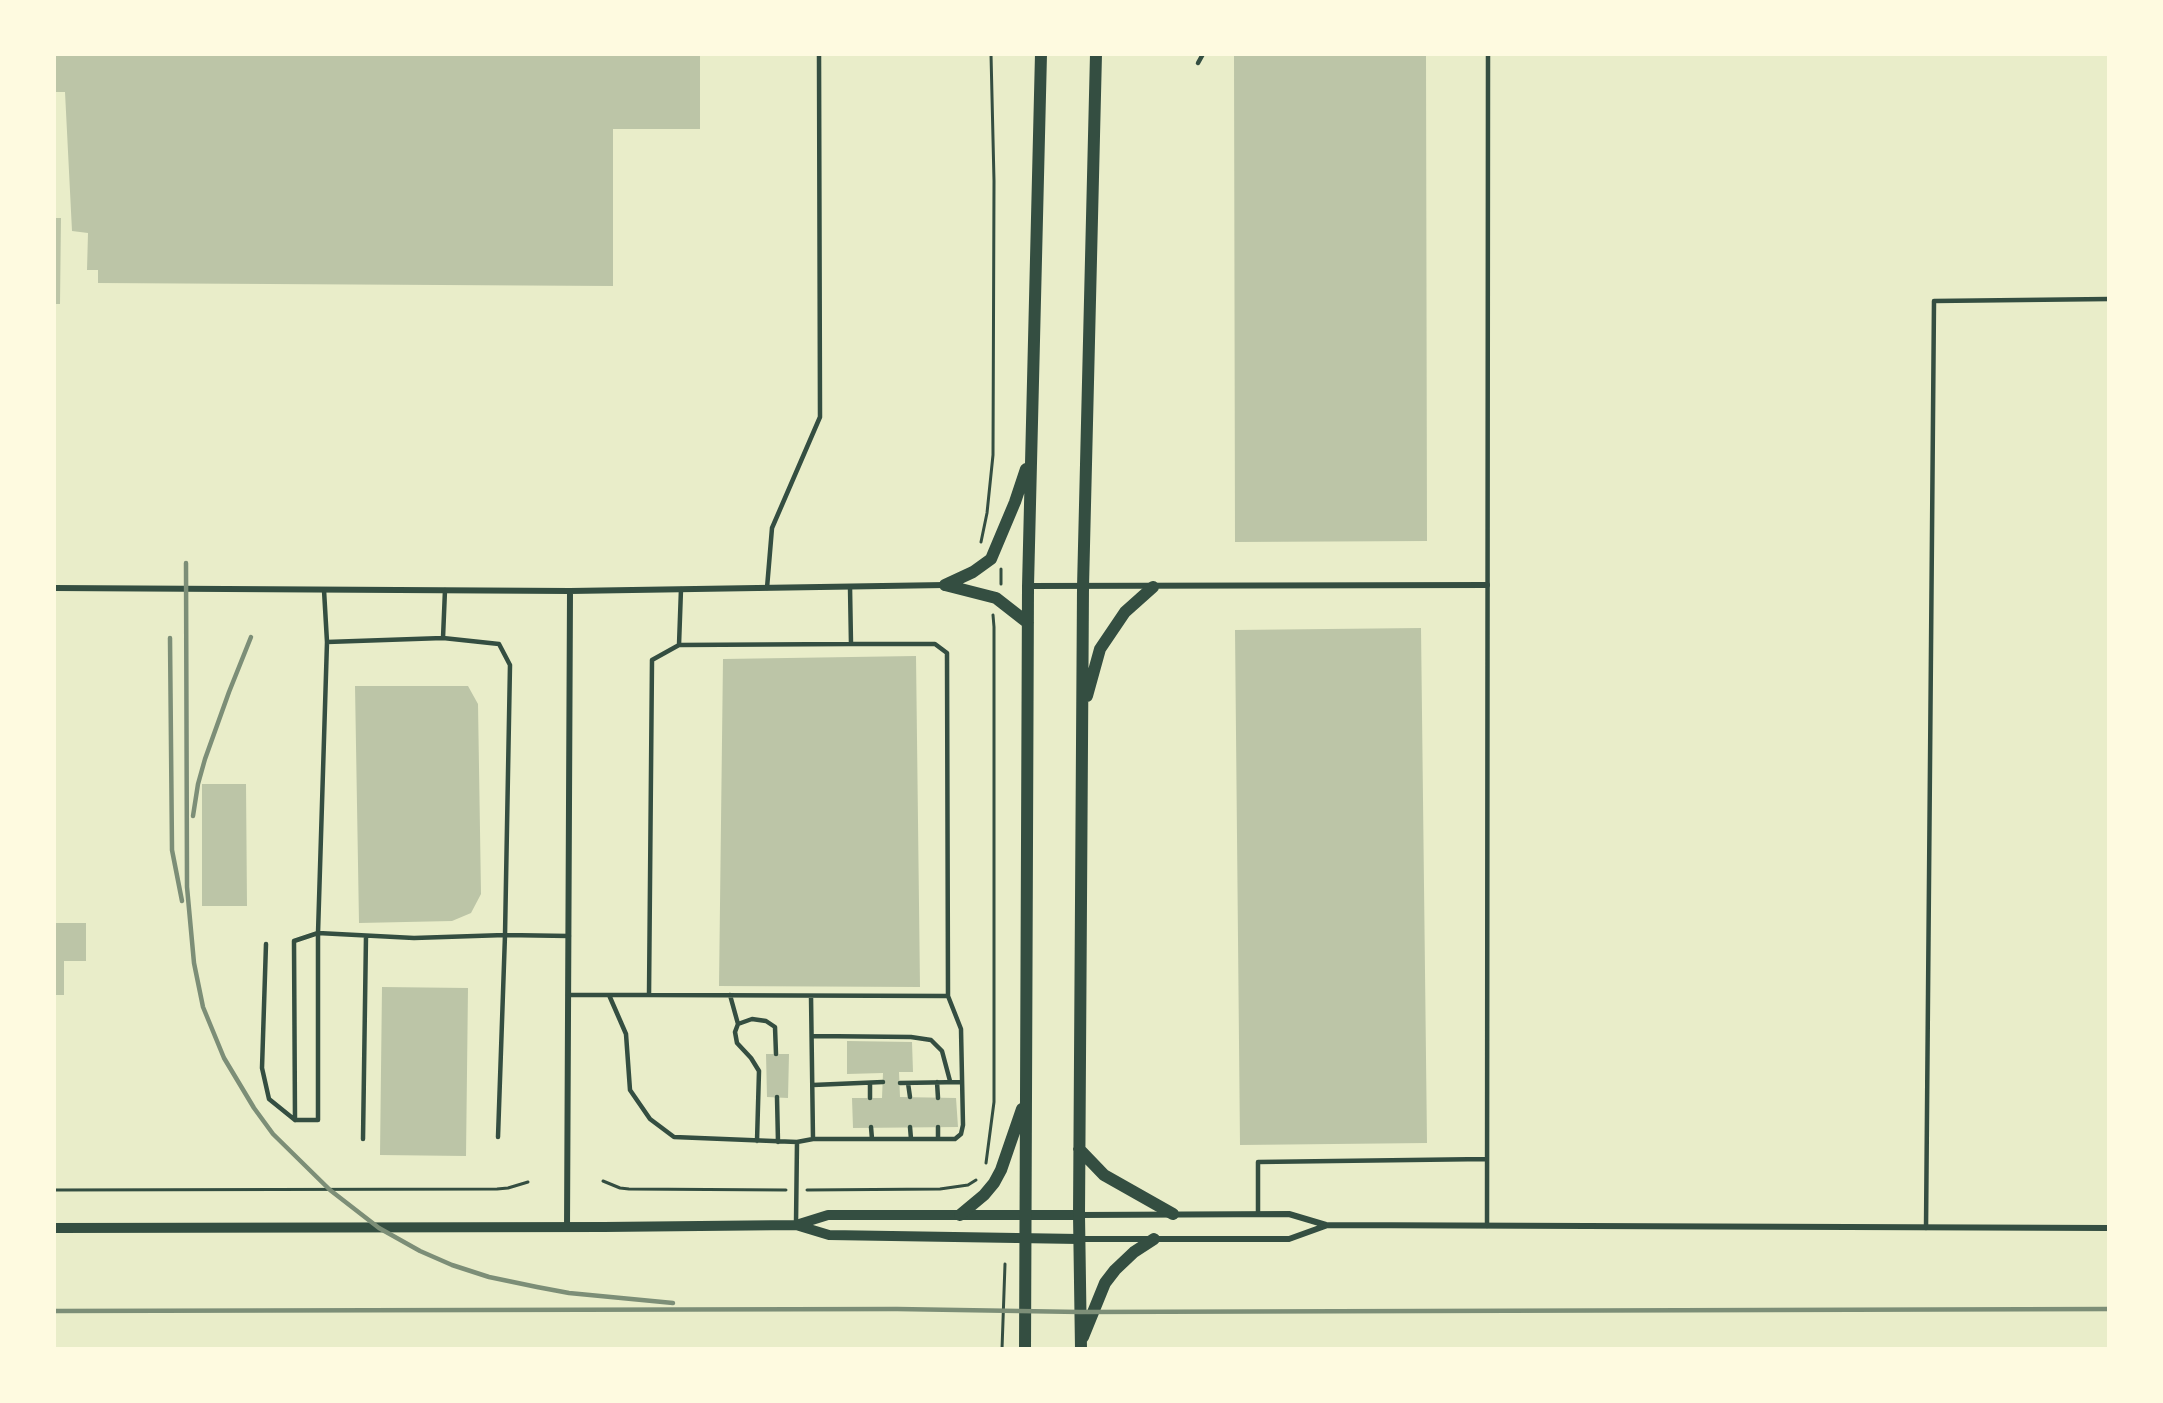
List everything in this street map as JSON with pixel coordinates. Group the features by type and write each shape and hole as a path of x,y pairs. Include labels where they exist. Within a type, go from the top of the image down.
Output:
{"main road":[{"path":"1025,1349 1028,586 1041,54"},
{"path":"1081,1346 1079,1149 1083,587 1096,54"},
{"path":"945,585 973,572 991,559 1015,502 1030,456"},
{"path":"945,585 996,598 1028,623"},
{"path":"1083,712 1100,649 1125,612 1153,587"},
{"path":"960,1215 984,1195 997,1176 1026,1100"},
{"path":"1079,1149 1104,1175 1173,1214"},
{"path":"1081,1346 1105,1283 1122,1261 1154,1239"}],"street":[{"path":"54,588 570,591 945,585"},
{"path":"1028,586 1487,585"},
{"path":"567,1228 570,591"},
{"path":"54,1228 567,1228 796,1225 828,1215 1258,1214 1289,1215 1326,1226 2109,1228"},
{"path":"796,1225 829,1235 1025,1239 1289,1239 1326,1226"}],"lane":[{"path":"768,588 772,528 820,417 819,54"},
{"path":"1198,63 1203,54"},
{"path":"1487,1226 1488,54"},
{"path":"1926,1228 1934,301 2109,299"},
{"path":"850,587 851,644"},
{"path":"679,645 681,589"},
{"path":"266,944 262,1068 269,1099 295,1120 318,1120 318,933 327,642 324,590"},
{"path":"443,638 445,590"},
{"path":"327,642 443,638 499,645 510,665 505,935 498,1137"},
{"path":"609,995 626,1034 630,1090 650,1119 674,1137 797,1142 813,1139 955,1139 961,1134 963,1125 961,1029 948,996 947,653 935,644 679,645 652,660 650,995"},
{"path":"295,1120 294,942 318,933 414,938 505,935 568,936"},
{"path":"363,1139 366,936"},
{"path":"568,994 948,996"},
{"path":"730,995 738,1024 735,1032 737,1043 759,1071 757,1141"},
{"path":"811,996 813,1139"},
{"path":"738,1024 752,1019 766,1021 775,1027 776,1054"},
{"path":"813,1036 911,1037 931,1041 942,1051 950,1081"},
{"path":"813,1085 883,1082"},
{"path":"937,1082 938,1098"},
{"path":"900,1083 962,1082"},
{"path":"870,1083 870,1098"},
{"path":"909,1083 910,1097"},
{"path":"777,1097 778,1142"},
{"path":"871,1127 872,1139"},
{"path":"910,1127 911,1139"},
{"path":"938,1127 938,1139"},
{"path":"796,1225 797,1142"},
{"path":"1258,1214 1258,1162 1487,1159"}],"path":[{"path":"54,1190 497,1189 528,1182"},
{"path":"1002,1349 1005,1264"}],"building":[{"path":"54,54 700,54 700,129 613,129 613,286 98,283 98,270 87,270 88,233 72,231 65,92 54,92"},
{"path":"1234,54 1426,54 1427,541 1235,542"},
{"path":"54,218 61,218 60,304 54,304"},
{"path":"1421,628 1427,1143 1240,1145 1235,630"},
{"path":"916,656 920,987 719,986 723,659"},
{"path":"355,686 468,686 478,704 481,894 471,913 452,921 359,923"},
{"path":"202,784 246,784 247,906 202,906"},
{"path":"54,923 86,923 86,961 64,961 64,995 54,995"},
{"path":"382,987 468,988 466,1156 380,1155"},
{"path":"847,1041 912,1042 913,1072 899,1072 900,1097 956,1098 958,1127 853,1128 852,1098 882,1098 883,1073 847,1074"},
{"path":"766,1054 789,1054 788,1098 767,1097"}],"railway":[{"path":"186,563 187,887 194,963 203,1007 224,1058 254,1108 273,1134 330,1190 379,1228 420,1251 452,1265 489,1277 537,1287 569,1293 673,1303"},
{"path":"193,816 205,759 251,637"},
{"path":"170,638 172,850 182,901"},
{"path":"54,1311 897,1309 1080,1312 2109,1309"}]}
